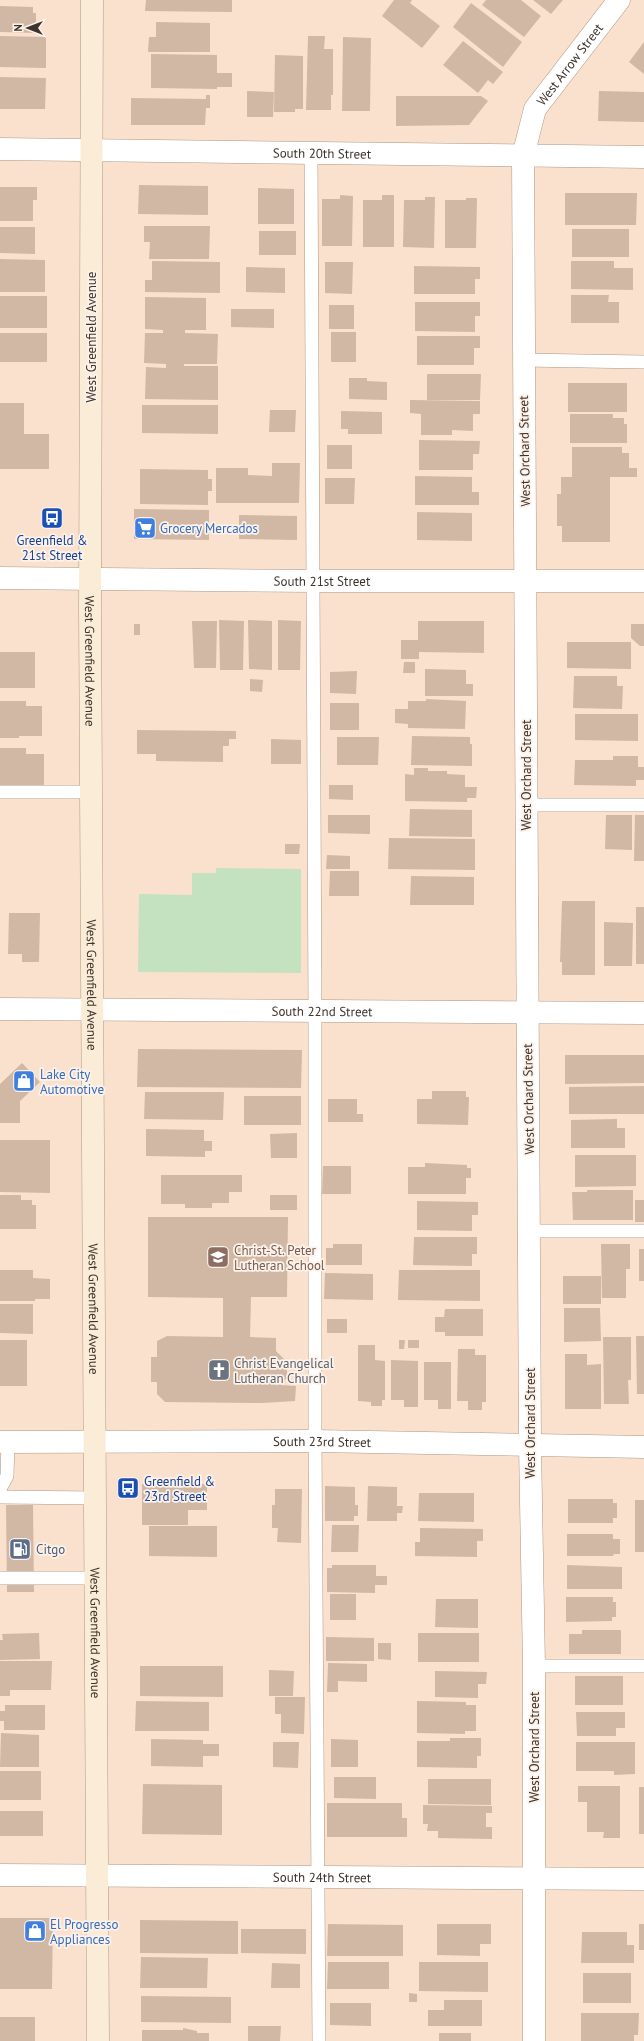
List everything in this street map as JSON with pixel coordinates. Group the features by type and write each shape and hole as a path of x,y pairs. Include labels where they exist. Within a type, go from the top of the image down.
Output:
{"main road":[{"name":"West Greenfield Avenue","path":"92,0 90,579 96,1441 98,2041"}],"street":[{"name":"West Arrow Street","path":"524,156 535,109 619,0"},
{"name":"South 20th Street","path":"0,149 644,157"},
{"name":"West Orchard Street","path":"524,156 527,1012 530,1446 534,1666 534,2041"},
{"name":"South 21st Street","path":"0,578 314,581 644,581"},
{"name":"South 22nd Street","path":"0,1009 644,1013"},
{"name":"South 23rd Street","path":"4,1442 315,1441 644,1447"},
{"name":"South 24th Street","path":"0,1876 644,1879"}],"lane":[{"path":"311,154 314,581 315,1441 319,2041"},
{"path":"524,360 644,362"},
{"path":"0,792 91,792"},
{"path":"526,805 644,805"},
{"path":"529,1230 644,1231"},
{"path":"0,1489 7,1476 4,1442"},
{"path":"0,1497 96,1498"},
{"path":"0,1578 96,1578"},
{"path":"534,1666 644,1666"}],"green space":[{"path":"216,868 301,869 301,973 138,972 139,894 192,895 192,873 216,873"}],"building":[{"path":"146,0 232,0 232,12 145,11"},
{"path":"394,0 412,0 410,3 440,26 422,48 382,16"},
{"path":"486,0 521,0 541,16 524,37 482,5"},
{"path":"533,0 563,0 551,14"},
{"path":"471,3 522,42 503,67 453,27"},
{"path":"0,6 33,7 33,13 36,13 36,33 0,32"},
{"path":"156,22 210,23 210,52 148,52 149,37 156,37"},
{"path":"0,36 46,37 46,68 0,67"},
{"path":"308,36 325,36 324,49 333,49 333,95 331,95 331,110 306,110"},
{"path":"343,37 371,38 370,111 342,111"},
{"path":"463,41 503,72 493,84 488,80 478,93 443,65"},
{"path":"644,42 644,74 629,62"},
{"path":"151,54 217,55 217,73 232,73 232,87 217,87 217,89 151,88"},
{"path":"275,55 303,56 303,109 295,109 295,112 274,112"},
{"path":"0,77 46,78 45,109 0,109"},
{"path":"247,91 274,92 273,117 247,117"},
{"path":"599,91 644,92 644,122 598,121"},
{"path":"206,95 210,95 210,108 206,108 205,125 131,125 131,98 206,99"},
{"path":"396,96 481,96 488,101 469,125 396,126"},
{"path":"139,185 208,186 208,215 138,214"},
{"path":"0,187 37,187 37,200 33,200 33,221 0,221"},
{"path":"258,188 294,189 294,224 258,224"},
{"path":"565,193 637,193 636,225 565,225"},
{"path":"340,195 353,196 352,246 322,246 322,199 340,199"},
{"path":"382,195 394,195 394,247 363,247 363,200 382,200"},
{"path":"425,197 435,197 434,248 403,247 404,200 425,200"},
{"path":"466,198 477,198 476,248 445,248 445,200 466,200"},
{"path":"144,226 210,226 209,259 149,259 150,242 144,242"},
{"path":"0,227 35,227 35,254 0,253"},
{"path":"572,229 629,229 629,257 572,257"},
{"path":"259,231 296,231 296,255 259,255"},
{"path":"0,259 45,260 45,292 0,292"},
{"path":"152,261 220,262 220,293 145,292 145,280 152,280"},
{"path":"571,261 614,261 614,268 633,268 633,290 571,289"},
{"path":"325,262 353,262 352,294 325,293"},
{"path":"414,266 480,267 480,279 475,279 475,294 414,294"},
{"path":"246,267 285,268 285,293 246,292"},
{"path":"571,295 609,295 608,302 619,302 619,323 571,323"},
{"path":"0,296 47,296 47,328 0,328"},
{"path":"145,297 206,298 206,330 185,330 185,333 218,334 217,364 184,364 184,366 218,366 218,400 145,399 146,367 166,368 166,364 144,363 145,333 163,333 163,330 145,329"},
{"path":"415,302 480,302 480,316 475,316 475,332 415,331"},
{"path":"329,305 354,305 354,329 329,329"},
{"path":"231,309 274,309 274,328 231,327"},
{"path":"331,332 356,332 356,362 331,362"},
{"path":"0,333 47,333 47,362 0,362"},
{"path":"417,336 480,336 480,348 474,348 474,365 417,365"},
{"path":"427,374 481,374 480,400 427,400"},
{"path":"349,378 367,378 367,381 387,382 387,400 349,399"},
{"path":"568,383 627,383 627,412 568,412"},
{"path":"410,400 480,401 480,414 473,414 473,431 452,430 452,435 421,435 421,414 410,413"},
{"path":"0,403 24,403 24,434 49,434 49,469 0,469"},
{"path":"142,405 218,405 218,434 142,433"},
{"path":"270,410 296,410 295,432 269,432"},
{"path":"341,411 382,412 382,434 348,434 348,429 341,429"},
{"path":"570,414 613,414 613,418 624,418 624,424 627,424 627,443 570,443"},
{"path":"419,440 480,441 479,454 473,454 473,470 419,470"},
{"path":"327,445 352,445 352,469 327,469"},
{"path":"572,447 622,447 622,453 629,453 629,468 637,468 637,477 610,477 610,542 562,542 562,526 557,526 557,494 561,494 561,477 572,477"},
{"path":"272,463 300,463 299,503 216,503 216,468 248,468 248,475 272,476"},
{"path":"140,469 208,470 208,479 212,479 212,491 208,491 208,505 140,504"},
{"path":"415,476 472,477 472,492 479,492 479,505 415,505"},
{"path":"325,478 355,478 354,504 325,504"},
{"path":"134,509 209,510 209,540 134,539"},
{"path":"417,512 472,513 472,541 417,540"},
{"path":"239,515 297,516 297,540 239,539"},
{"path":"219,620 244,621 243,670 220,670"},
{"path":"248,620 272,621 272,670 249,669"},
{"path":"278,620 301,621 300,670 278,670"},
{"path":"192,621 217,621 216,668 194,668"},
{"path":"418,621 484,621 484,653 419,652 419,659 401,659 401,640 418,640"},
{"path":"134,624 140,624 140,635 134,635"},
{"path":"631,624 644,624 644,646 640,646 631,638"},
{"path":"567,642 631,642 631,669 567,668"},
{"path":"0,652 35,652 35,688 0,688"},
{"path":"404,662 415,662 415,673 403,673"},
{"path":"425,669 466,670 466,684 473,684 473,696 425,696"},
{"path":"357,671 356,694 330,693 330,672"},
{"path":"574,676 617,676 617,686 623,686 622,709 573,708"},
{"path":"250,679 263,680 262,692 250,691"},
{"path":"426,699 466,701 465,729 408,728 408,724 395,723 395,709 408,709 408,701 426,701"},
{"path":"0,701 26,701 26,706 42,706 42,736 0,738"},
{"path":"330,703 359,703 359,730 330,730"},
{"path":"575,714 638,714 638,741 575,740"},
{"path":"137,730 236,731 236,739 229,739 229,746 223,746 223,762 156,761 156,754 137,754"},
{"path":"412,736 470,737 470,744 472,744 472,766 411,765"},
{"path":"337,737 379,737 378,765 337,765"},
{"path":"271,739 301,740 301,764 271,764"},
{"path":"0,748 26,748 26,754 44,754 44,786 0,786"},
{"path":"613,756 638,756 638,767 644,767 644,780 636,780 636,786 574,785 575,760 613,760"},
{"path":"414,768 428,768 428,771 447,771 447,774 465,775 465,787 477,787 476,798 467,798 467,802 405,801 405,774 414,775"},
{"path":"329,785 353,785 353,800 329,799"},
{"path":"410,809 472,810 472,837 409,836"},
{"path":"328,815 370,815 370,834 328,833"},
{"path":"606,815 632,815 632,850 605,849"},
{"path":"635,815 644,815 644,861 634,861"},
{"path":"389,838 475,839 475,870 388,869"},
{"path":"285,844 300,844 299,854 285,854"},
{"path":"327,855 350,856 350,869 326,869"},
{"path":"330,871 359,871 359,896 329,896"},
{"path":"411,876 474,877 474,905 410,905"},
{"path":"562,901 595,901 595,975 562,975 562,962 560,962"},
{"path":"636,907 644,907 644,964 636,964"},
{"path":"9,913 40,913 39,962 22,962 22,954 8,954"},
{"path":"604,922 633,923 632,966 604,966"},
{"path":"138,1049 302,1050 301,1088 137,1087"},
{"path":"565,1055 644,1055 644,1083 565,1084"},
{"path":"22,1063 40,1082 20,1101 20,1123 0,1123 0,1084"},
{"path":"644,1086 644,1114 569,1114 569,1087"},
{"path":"432,1091 466,1091 466,1097 469,1097 468,1125 417,1124 417,1099 432,1099"},
{"path":"145,1092 224,1092 223,1120 144,1119"},
{"path":"244,1096 301,1096 301,1125 244,1125"},
{"path":"328,1099 357,1099 357,1114 363,1114 363,1122 328,1122"},
{"path":"617,1119 617,1128 625,1128 625,1148 571,1148 571,1120"},
{"path":"146,1129 204,1130 204,1141 212,1141 212,1151 205,1151 205,1157 146,1156"},
{"path":"297,1133 297,1158 271,1158 270,1134"},
{"path":"0,1140 50,1140 50,1193 0,1192"},
{"path":"575,1155 636,1155 636,1186 575,1187"},
{"path":"425,1163 467,1165 467,1168 471,1168 471,1178 466,1178 466,1194 408,1194 408,1167 425,1167"},
{"path":"323,1166 351,1166 351,1194 322,1194"},
{"path":"161,1175 242,1175 242,1192 229,1192 229,1203 212,1203 212,1208 185,1208 185,1204 161,1204"},
{"path":"587,1190 633,1190 633,1220 573,1220 572,1192 587,1192"},
{"path":"0,1195 21,1195 21,1200 32,1200 32,1205 36,1205 36,1229 0,1229"},
{"path":"270,1195 297,1195 297,1210 270,1210"},
{"path":"635,1200 644,1200 644,1222 635,1222"},
{"path":"417,1201 478,1202 478,1215 472,1215 472,1231 417,1230"},
{"path":"148,1217 288,1217 287,1297 251,1297 250,1337 276,1338 276,1351 287,1362 287,1378 280,1385 296,1386 295,1401 263,1403 165,1402 157,1394 157,1382 151,1382 151,1357 157,1357 157,1341 167,1336 223,1337 223,1298 148,1297"},
{"path":"414,1237 477,1237 477,1254 472,1254 472,1266 413,1265"},
{"path":"333,1244 362,1244 362,1265 326,1265 326,1248 333,1248"},
{"path":"601,1244 630,1244 630,1269 626,1269 626,1298 602,1298"},
{"path":"639,1249 644,1249 644,1281 639,1281"},
{"path":"0,1270 33,1270 33,1278 50,1279 50,1299 35,1299 35,1301 0,1301"},
{"path":"399,1270 480,1270 480,1301 398,1300"},
{"path":"325,1273 373,1274 373,1300 324,1299"},
{"path":"563,1276 601,1276 601,1304 563,1304"},
{"path":"0,1304 33,1304 33,1334 0,1333"},
{"path":"564,1308 600,1308 601,1341 564,1342"},
{"path":"445,1309 483,1309 483,1336 445,1336 445,1332 435,1332 435,1317 444,1317"},
{"path":"327,1319 347,1319 347,1333 327,1333"},
{"path":"636,1336 644,1336 644,1394 637,1394"},
{"path":"603,1337 631,1337 631,1380 628,1380 629,1404 604,1404"},
{"path":"0,1340 27,1340 27,1386 0,1386"},
{"path":"399,1340 405,1340 404,1349 399,1349"},
{"path":"408,1340 419,1340 419,1348 408,1348"},
{"path":"358,1345 375,1345 375,1360 385,1361 385,1400 382,1400 382,1406 371,1406 371,1402 358,1401"},
{"path":"458,1349 475,1349 475,1355 486,1355 486,1402 482,1402 482,1410 468,1410 468,1401 457,1401"},
{"path":"565,1354 587,1354 587,1365 601,1364 601,1409 565,1409"},
{"path":"391,1360 418,1361 418,1407 404,1407 404,1400 391,1400"},
{"path":"424,1362 451,1362 451,1409 438,1409 438,1400 424,1400"},
{"path":"142,1484 207,1484 207,1510 188,1510 188,1525 142,1525"},
{"path":"325,1486 355,1487 355,1505 358,1505 358,1516 354,1516 354,1521 325,1521"},
{"path":"368,1486 397,1487 397,1506 403,1506 402,1513 397,1513 397,1521 367,1521"},
{"path":"275,1489 302,1489 301,1543 277,1542 278,1528 272,1528 272,1505 275,1505"},
{"path":"419,1493 474,1493 474,1522 418,1521"},
{"path":"568,1499 613,1499 613,1503 617,1503 617,1518 613,1518 613,1523 568,1523"},
{"path":"635,1500 644,1500 644,1552 635,1552"},
{"name":"Citgo","path":"6,1505 33,1505 34,1592 7,1592"},
{"path":"332,1525 359,1525 358,1552 331,1552"},
{"path":"149,1526 217,1526 217,1557 149,1556"},
{"path":"420,1528 483,1529 483,1541 477,1541 477,1557 415,1556 415,1542 420,1542"},
{"path":"567,1534 613,1534 613,1539 620,1539 620,1554 614,1554 613,1556 567,1556"},
{"path":"332,1565 376,1565 376,1576 387,1576 387,1585 375,1585 375,1593 327,1592 327,1568 332,1568"},
{"path":"567,1565 622,1567 622,1589 567,1589"},
{"path":"330,1594 356,1594 356,1620 330,1620"},
{"path":"566,1597 613,1597 613,1602 616,1602 616,1617 612,1617 612,1621 566,1622"},
{"path":"436,1599 478,1599 478,1628 435,1627"},
{"path":"582,1630 621,1630 621,1654 569,1654 569,1634 582,1634"},
{"path":"39,1633 40,1659 0,1660 0,1640 3,1640 2,1634"},
{"path":"418,1633 479,1633 479,1662 418,1662"},
{"path":"326,1637 374,1638 374,1661 326,1661"},
{"path":"378,1643 391,1643 391,1660 378,1659"},
{"path":"0,1661 52,1661 51,1690 10,1690 10,1696 0,1696"},
{"path":"328,1663 367,1664 367,1682 338,1681 338,1692 327,1692"},
{"path":"140,1666 223,1666 223,1697 140,1696"},
{"path":"269,1670 294,1671 293,1696 269,1696"},
{"path":"435,1671 487,1672 486,1684 478,1684 478,1698 435,1697"},
{"path":"575,1676 623,1676 623,1705 575,1705"},
{"path":"275,1697 305,1697 304,1734 281,1733 281,1714 275,1714"},
{"path":"136,1701 209,1702 209,1731 135,1731"},
{"path":"417,1701 466,1702 466,1705 476,1705 476,1731 465,1731 465,1734 417,1733"},
{"path":"5,1705 45,1705 45,1730 4,1730 4,1721 0,1721 0,1711 5,1711"},
{"path":"576,1712 625,1712 625,1728 616,1728 616,1736 577,1736"},
{"path":"1,1733 39,1735 39,1767 0,1767"},
{"path":"450,1738 481,1738 481,1756 477,1756 477,1768 417,1767 417,1741 450,1741"},
{"path":"151,1739 203,1740 203,1744 219,1744 219,1756 203,1756 203,1767 151,1766"},
{"path":"331,1739 358,1740 358,1767 331,1767"},
{"path":"273,1742 299,1742 298,1768 273,1767"},
{"path":"576,1742 635,1742 635,1774 614,1775 614,1771 576,1771"},
{"path":"0,1771 41,1771 41,1800 0,1800"},
{"path":"334,1777 376,1777 376,1799 334,1798"},
{"path":"428,1779 491,1779 491,1805 428,1804"},
{"path":"143,1784 222,1785 222,1835 142,1834"},
{"path":"578,1786 620,1786 620,1838 603,1838 604,1832 587,1832 587,1802 578,1802"},
{"path":"639,1787 644,1787 644,1834 639,1834"},
{"path":"327,1803 402,1803 402,1818 407,1818 407,1837 327,1837"},
{"path":"423,1805 492,1806 492,1813 486,1813 486,1827 492,1827 492,1839 438,1838 438,1831 427,1831 428,1824 423,1824"},
{"path":"0,1811 43,1811 43,1836 0,1836"},
{"path":"0,1918 53,1918 52,1989 0,1989"},
{"path":"140,1920 238,1921 238,1954 140,1953"},
{"path":"328,1924 403,1925 403,1956 327,1956"},
{"path":"437,1924 491,1924 491,1944 480,1944 480,1956 437,1955"},
{"path":"639,1924 644,1924 644,1950 639,1950"},
{"path":"241,1929 306,1929 306,1954 241,1953"},
{"path":"582,1932 627,1932 627,1945 634,1945 634,1963 581,1963"},
{"path":"141,1957 208,1958 207,1988 140,1988"},
{"path":"328,1962 389,1962 389,1989 327,1989"},
{"path":"419,1962 488,1962 488,1992 419,1991"},
{"path":"272,1963 300,1964 300,1988 271,1988"},
{"path":"583,1973 631,1973 631,2003 583,2003"},
{"path":"409,1993 417,1994 417,2002 409,2002"},
{"path":"141,1996 231,1997 231,2023 141,2022"},
{"path":"444,2000 482,2000 482,2026 428,2026 428,2010 444,2010"},
{"path":"330,2003 371,2003 371,2026 330,2025"},
{"path":"581,2013 639,2013 638,2035 634,2035 634,2041 581,2041"},
{"path":"0,2017 35,2017 35,2041 0,2041"},
{"path":"248,2026 281,2026 280,2041 248,2041"},
{"path":"183,2028 197,2031 197,2033 209,2033 209,2041 142,2041 142,2030 183,2030"},
{"path":"439,2033 471,2033 471,2041 439,2041"}],"place":[{"name":"Greenfield & 21st Street","path":"52,518"},
{"name":"Grocery Mercados","path":"145,528"},
{"name":"Lake City Automotive","path":"24,1081"},
{"name":"Christ-St. Peter Lutheran School","path":"218,1257"},
{"name":"Christ Evangelical Lutheran Church","path":"219,1370"},
{"name":"Greenfield & 23rd Street","path":"128,1488"},
{"name":"Citgo","path":"20,1549"},
{"name":"El Progresso Appliances","path":"35,1931"}]}
